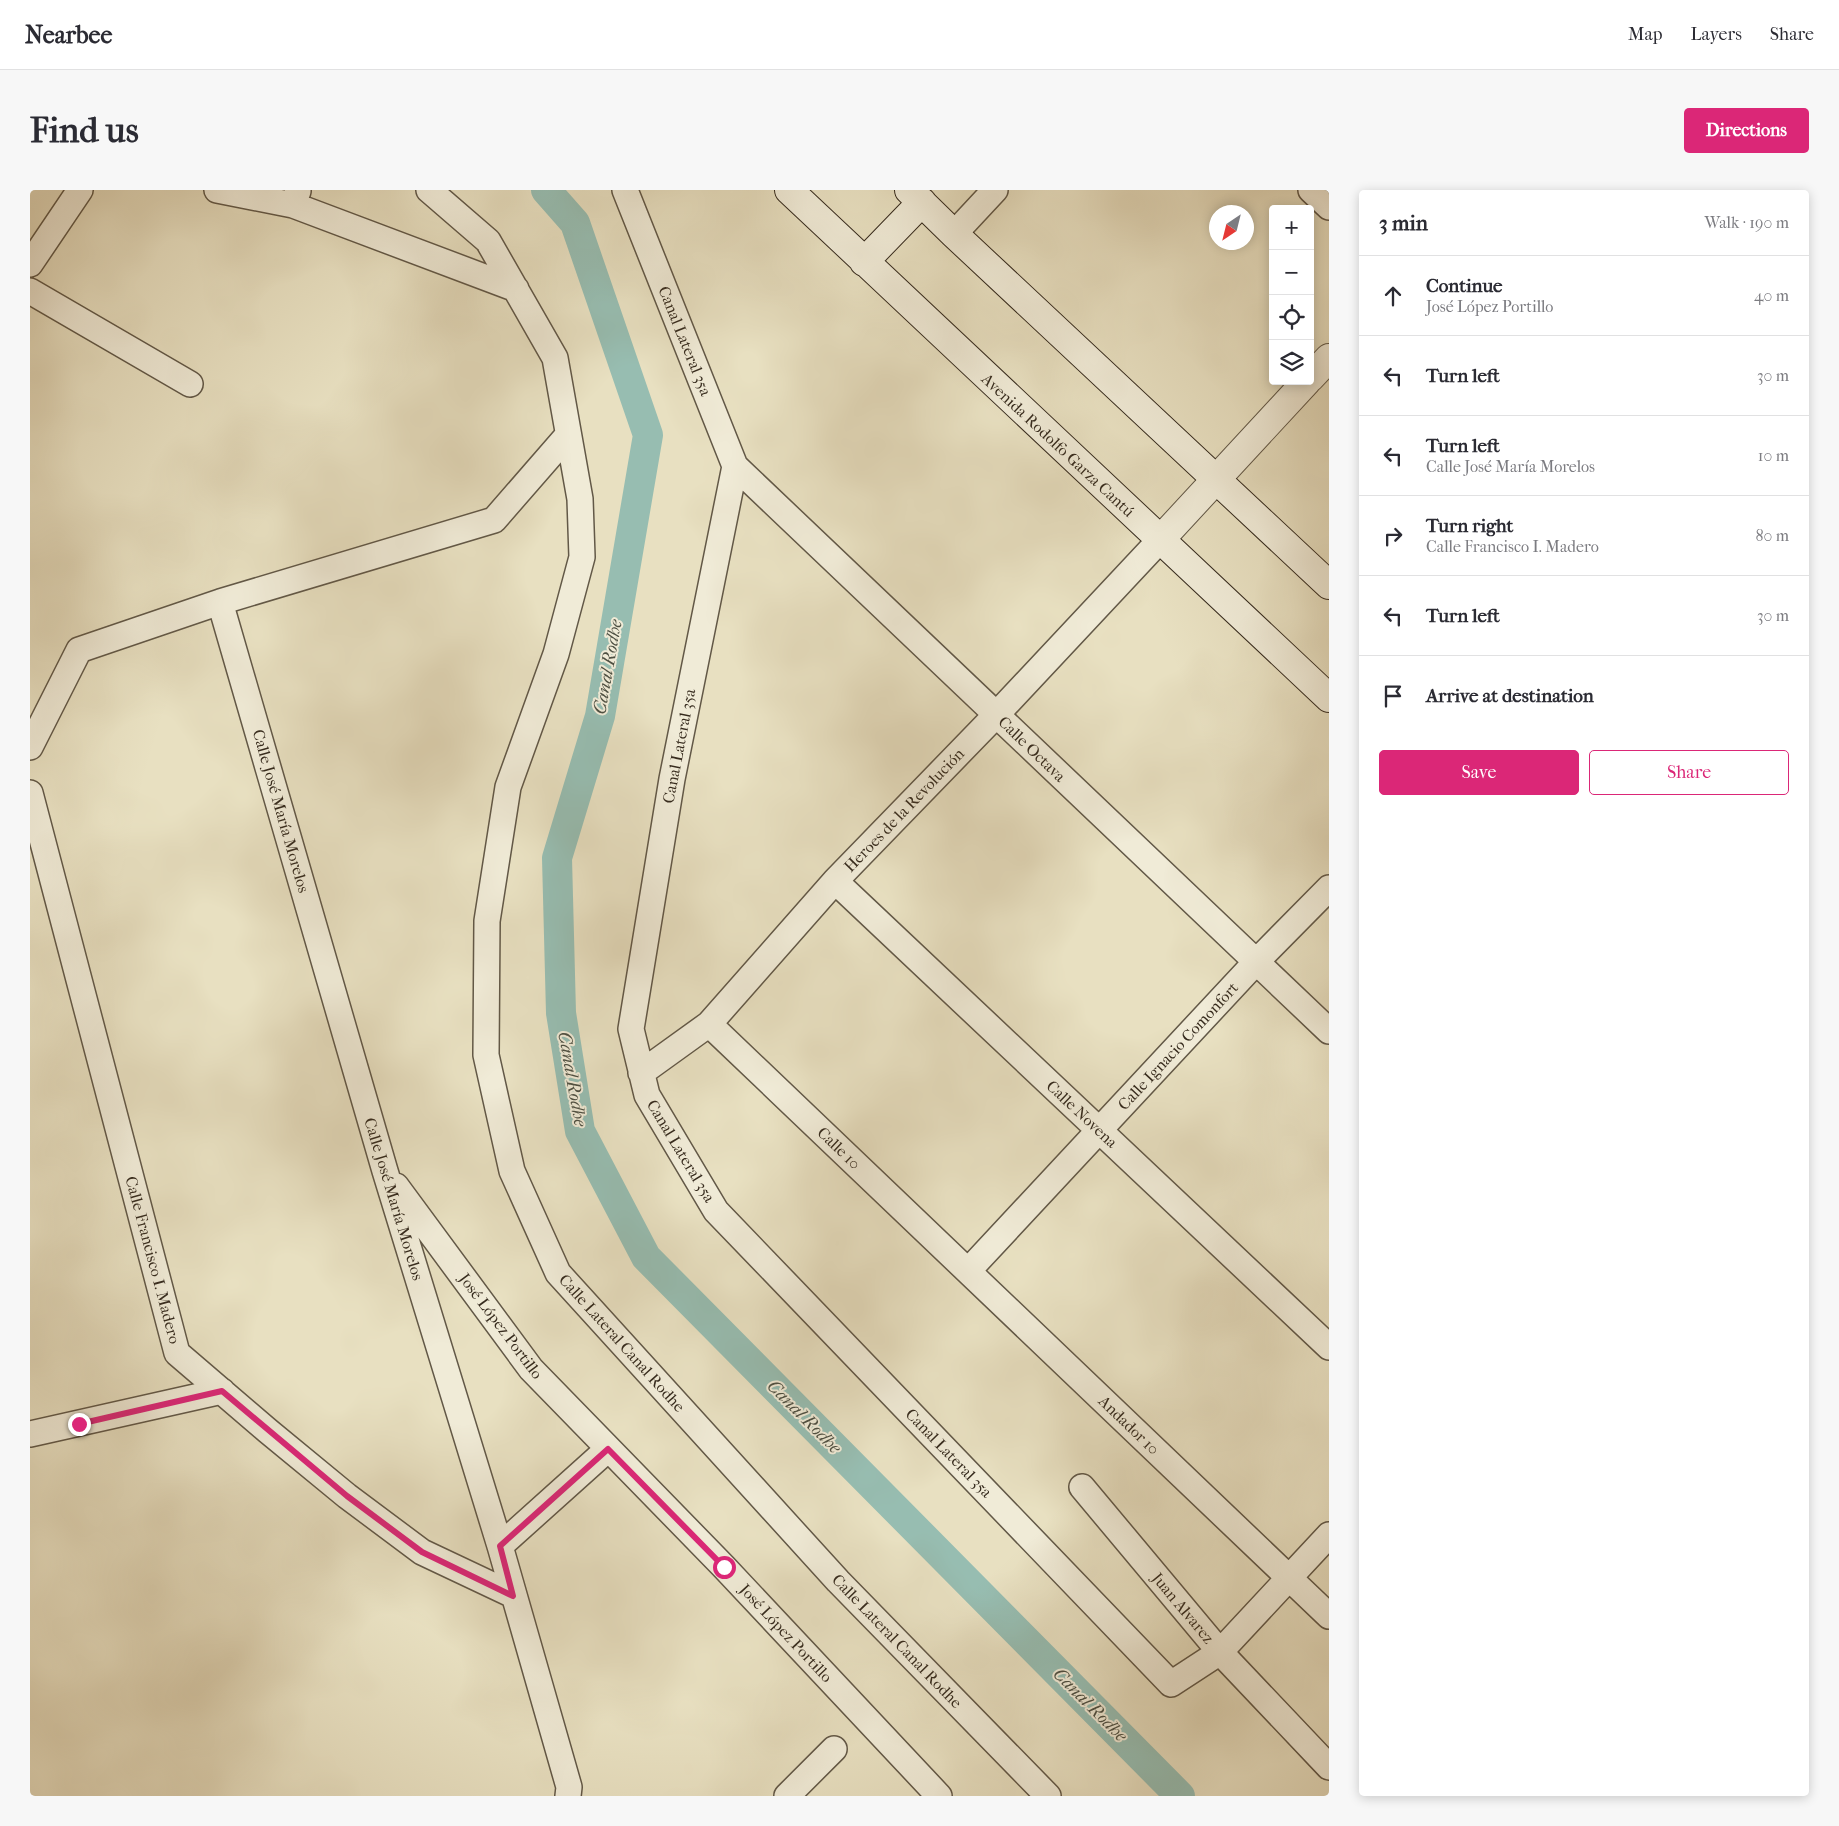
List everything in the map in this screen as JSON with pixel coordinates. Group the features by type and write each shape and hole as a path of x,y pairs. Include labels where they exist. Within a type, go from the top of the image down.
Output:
{"main road":[{"name":"Avenida Rodolfo Garza Cantú","path":"789,190 1329,698"},
{"path":"864,262 916,196 954,234 1329,584"},
{"path":"1314,374 1329,358"},
{"path":"1160,540 1303,385"}],"street":[{"path":"30,264 80,190"},
{"path":"217,190 296,197 516,289"},
{"name":"Calle Lateral Canal Rodhe","path":"428,190 488,241 555,358 580,499 582,557 556,654 508,787 487,921 486,1055 512,1171 558,1273 838,1581 1048,1796"},
{"name":"Canal Lateral 35a","path":"626,190 735,466 672,778 631,1030 647,1094 716,1211 1171,1684 1220,1652"},
{"path":"954,234 995,190"},
{"path":"1311,190 1329,207"},
{"path":"30,291 190,384"},
{"path":"30,747 79,650 220,602 494,520 568,435"},
{"name":"Calle Octava","path":"735,466 1329,1031"},
{"name":"Heroes de la Revolución","path":"641,1073 709,1024 835,881 996,715 1160,540"},
{"name":"Calle José María Morelos","path":"220,602 386,1171 500,1546 571,1793"},
{"name":"Calle Francisco I. Madero","path":"30,793 177,1353 347,1496 422,1552 513,1596"},
{"name":"Calle Novena","path":"835,881 1329,1347"},
{"name":"Calle Ignacio Comonfort","path":"968,1271 1256,962 1329,888"},
{"name":"Calle 10","path":"709,1024 968,1271"},
{"name":"José López Portillo","path":"386,1171 531,1369 724,1567 939,1796"},
{"name":"Andador 10","path":"968,1271 1289,1578"},
{"path":"30,1434 222,1391"},
{"path":"500,1546 608,1449"},
{"name":"Juan Alvarez","path":"1082,1487 1220,1652 1329,1535"},
{"path":"1289,1578 1329,1616"},
{"path":"1220,1652 1329,1767"},
{"path":"787,1796 834,1749"}],"waterway":[{"name":"Canal Rodhe","path":"546,190 575,223 648,435 600,716 557,858 561,1013 580,1131 646,1257 1180,1796"}],"route":[{"path":"79,1424 222,1391 347,1496 422,1552 513,1596 500,1546 608,1449 724,1567"}]}
